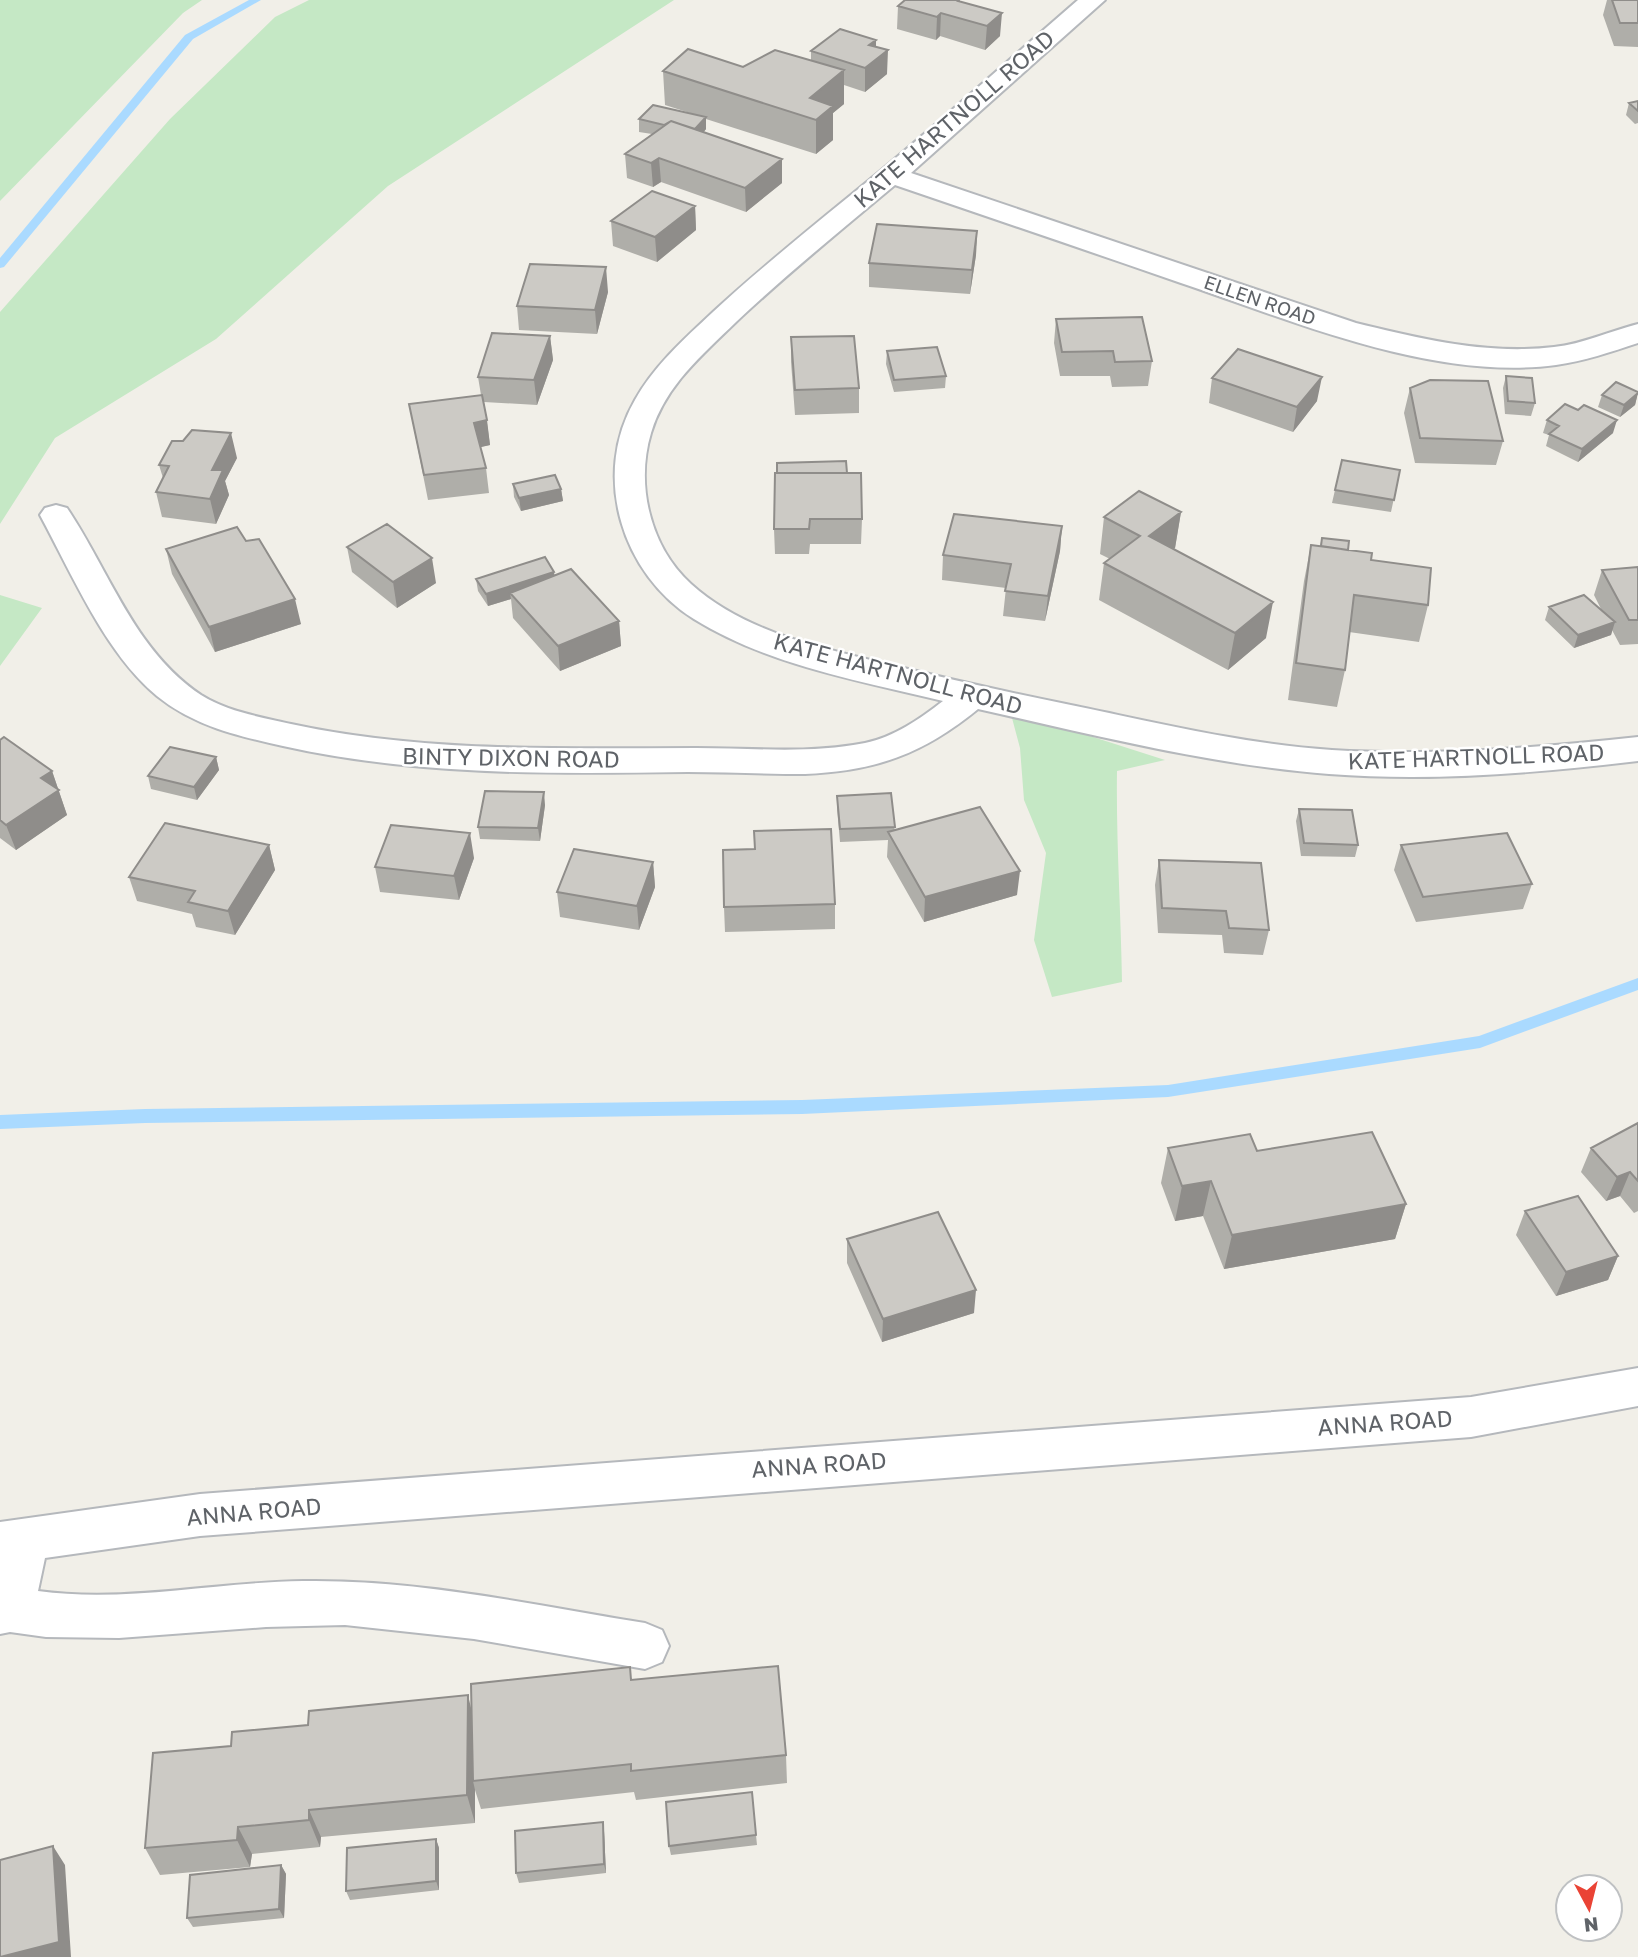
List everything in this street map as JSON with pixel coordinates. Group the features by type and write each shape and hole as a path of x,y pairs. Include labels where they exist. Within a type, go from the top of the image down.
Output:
{"street":[{"name":"KATE HARTNOLL ROAD","path":"1093,0 891,175 796,251 672,368 643,411 628,461 633,514 651,556 678,592 698,606 787,649 972,696 1184,740 1263,754 1332,762 1535,760 1638,749"},
{"name":"ELLEN ROAD","path":"891,175 1346,329 1419,347 1507,359 1536,358 1584,350 1638,333"},
{"name":"BINTY DIXON ROAD","path":"56,515 125,636 148,667 181,698 203,711 230,721 303,739 391,755 492,762 807,761 869,755 909,742 930,730 972,696"},
{"name":"ANNA ROAD","path":"13,1542 214,1514 1471,1417 1638,1387"},
{"path":"13,1542 5,1611 84,1618 304,1603 430,1610 645,1646"}],"green space":[{"path":"0,0 202,0 183,13 0,201"},
{"path":"309,0 674,0 388,186 216,339 55,438 0,524 0,312 170,119 275,17"},
{"path":"0,595 42,608 0,666"},
{"path":"1012,718 1065,728 1165,760 1117,771 1122,982 1052,997 1034,940 1046,853 1024,800 1020,748"}],"building":[{"path":"905,0 959,0 1002,13 987,26 941,13 937,17 898,6"},
{"path":"1612,0 1638,0 1638,23 1620,23"},
{"path":"840,29 876,40 869,45 888,50 865,68 811,51"},
{"path":"688,49 743,67 775,50 844,70 810,98 833,106 816,120 663,71"},
{"path":"1638,101 1638,111 1629,103"},
{"path":"653,105 706,117 695,129 671,121 664,125 639,119"},
{"path":"671,121 782,159 745,188 659,158 651,163 625,154"},
{"path":"652,191 695,206 655,237 611,221"},
{"path":"877,224 977,231 972,270 869,263"},
{"path":"530,264 606,267 595,310 517,306"},
{"path":"1142,317 1152,361 1115,362 1113,351 1062,352 1056,319"},
{"path":"492,333 550,336 534,380 478,377"},
{"path":"854,336 859,388 795,390 791,337"},
{"path":"937,347 946,376 894,380 887,351"},
{"path":"1238,349 1322,377 1297,407 1212,378"},
{"path":"1506,376 1532,378 1535,403 1508,401"},
{"path":"1430,380 1488,381 1503,441 1420,438 1410,388"},
{"path":"1616,382 1638,393 1624,405 1602,395"},
{"path":"482,395 487,420 474,423 486,468 424,475 409,404"},
{"path":"1565,404 1578,410 1584,405 1617,420 1582,449 1549,434 1559,426 1547,420"},
{"path":"192,430 231,433 212,470 223,470 210,499 156,492 169,466 159,465 172,441 183,441"},
{"path":"1342,460 1400,470 1394,500 1335,490"},
{"path":"846,461 847,473 777,473 777,463"},
{"path":"775,473 861,473 862,519 810,519 809,529 774,529"},
{"path":"555,475 561,489 519,498 513,484"},
{"path":"1139,491 1181,512 1149,536 1273,602 1235,633 1104,563 1140,536 1104,517"},
{"path":"954,514 1062,526 1048,596 1005,591 1011,564 943,555"},
{"path":"387,524 432,558 393,582 347,547"},
{"path":"237,527 246,541 259,539 295,599 209,627 166,549"},
{"path":"1322,538 1349,541 1348,550 1321,546"},
{"path":"1311,545 1372,553 1371,560 1431,568 1428,605 1354,595 1345,670 1296,663"},
{"path":"545,557 554,572 486,594 476,579"},
{"path":"1638,567 1638,620 1629,620 1602,570"},
{"path":"571,569 619,621 558,646 510,593"},
{"path":"1584,595 1615,622 1578,635 1549,607"},
{"path":"4,737 52,771 41,778 59,790 6,825 0,820 0,740"},
{"path":"170,747 216,757 194,787 148,776"},
{"path":"485,791 544,792 538,828 478,827"},
{"path":"891,793 895,827 840,829 837,796"},
{"path":"980,807 1020,871 925,897 888,832"},
{"path":"1299,809 1352,810 1358,845 1304,843"},
{"path":"165,823 269,845 228,911 188,902 195,891 129,877"},
{"path":"391,825 470,833 454,876 375,867"},
{"path":"831,829 835,904 724,907 723,850 755,849 754,831"},
{"path":"1507,833 1532,884 1423,897 1401,845"},
{"path":"574,849 653,862 637,906 557,892"},
{"path":"1159,860 1261,863 1269,930 1229,928 1226,911 1162,908"},
{"path":"1638,1123 1638,1181 1630,1172 1617,1177 1591,1148"},
{"path":"1372,1132 1406,1204 1232,1235 1211,1181 1182,1186 1168,1148 1250,1134 1257,1151"},
{"path":"1578,1196 1618,1256 1566,1272 1525,1211"},
{"path":"938,1212 976,1290 883,1319 847,1239"},
{"path":"778,1666 786,1755 631,1771 631,1764 473,1781 471,1684 630,1667 631,1680"},
{"path":"468,1695 467,1795 309,1810 309,1820 238,1827 237,1840 145,1848 153,1753 231,1746 232,1732 308,1725 309,1711"},
{"path":"752,1792 756,1835 669,1846 666,1802"},
{"path":"603,1822 604,1864 516,1873 515,1831"},
{"path":"436,1839 436,1881 346,1891 347,1848"},
{"path":"53,1846 59,1942 0,1957 0,1860"},
{"path":"281,1865 279,1909 187,1918 190,1875"}],"waterway":[{"path":"0,265 189,37 256,0"},
{"path":"0,1122 145,1116 802,1107 1168,1091 1480,1042 1638,984"}]}
